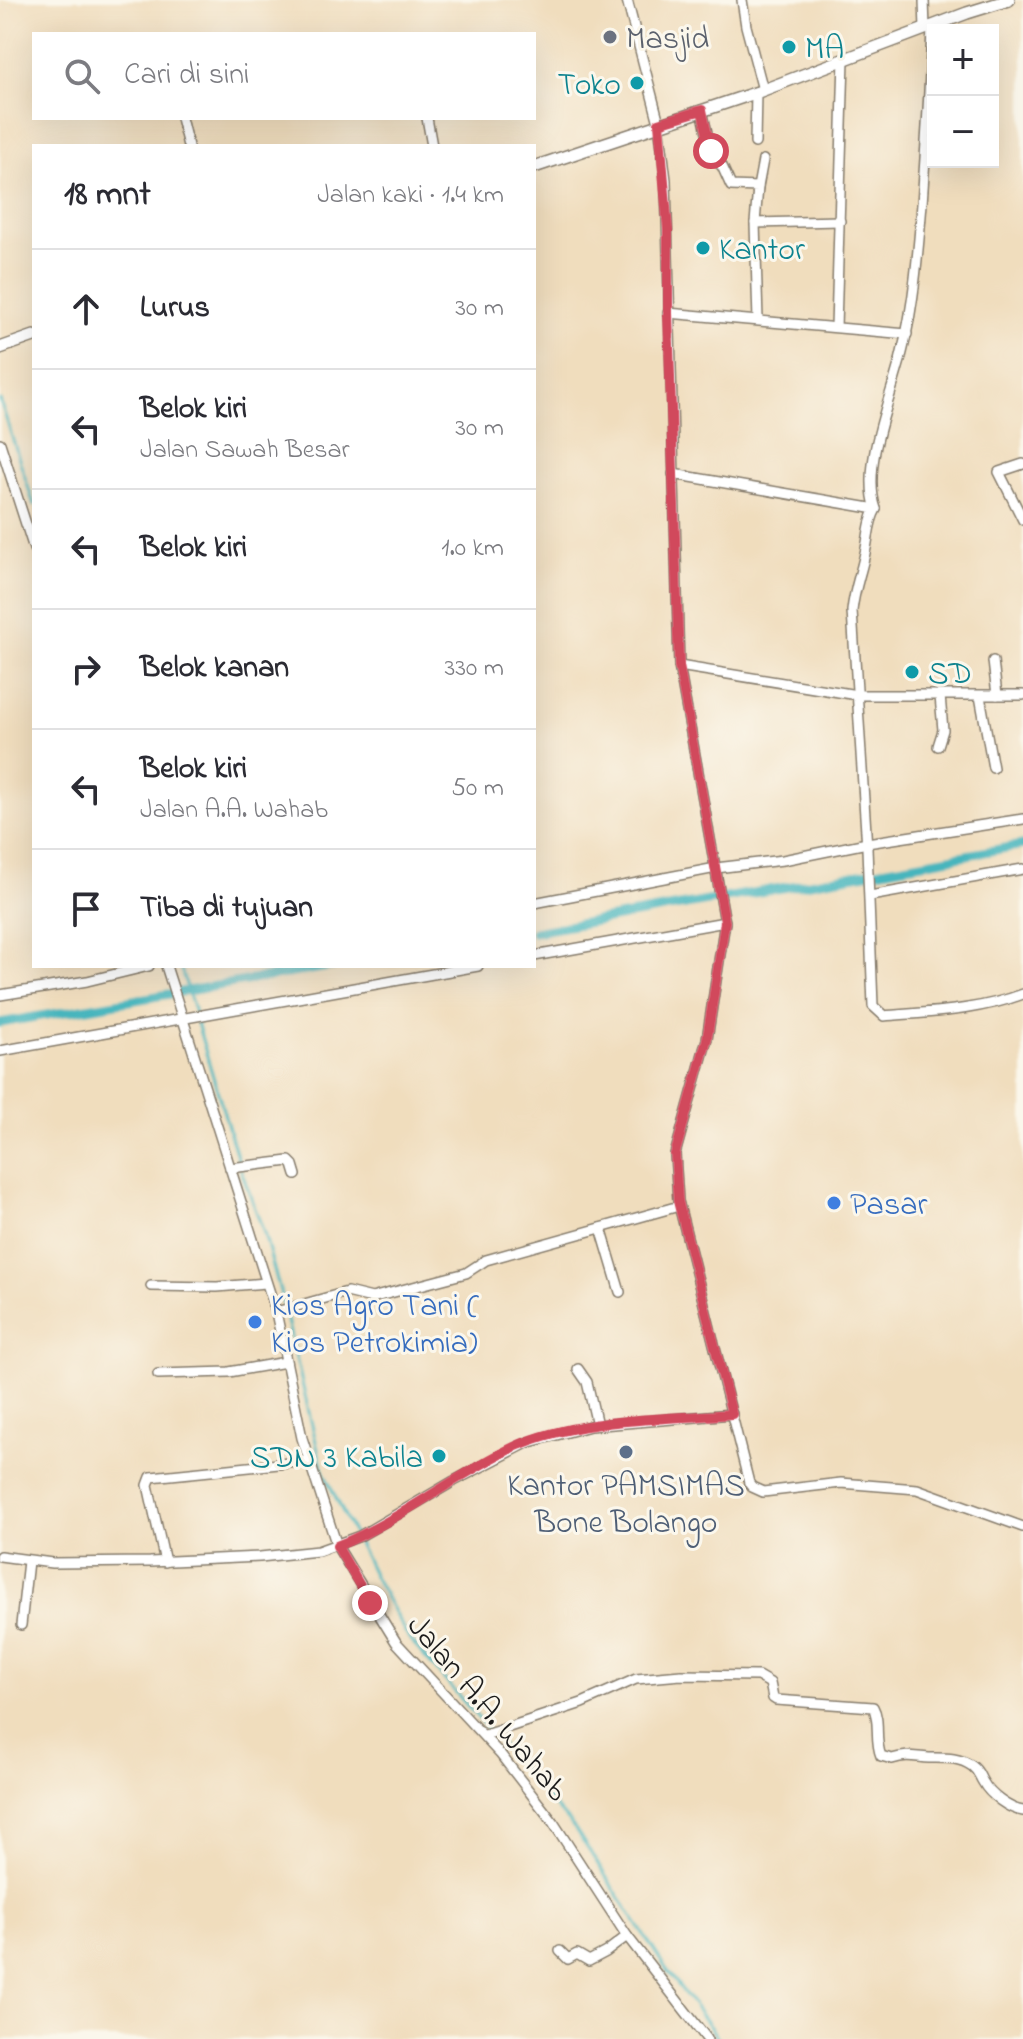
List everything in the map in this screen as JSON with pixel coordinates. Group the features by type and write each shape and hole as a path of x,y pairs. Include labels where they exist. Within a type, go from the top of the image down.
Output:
{"main road":[{"path":"940,24 1009,0"},
{"path":"536,166 760,91 927,28"},
{"path":"0,348 32,337"}],"street":[{"path":"627,0 659,123 667,205 679,666 725,919 707,1039 675,1154 679,1206 749,1483 763,1492 841,1483 917,1489 1023,1527"},
{"path":"742,0 760,91 755,143"},
{"path":"924,0 927,24"},
{"path":"836,327 844,59"},
{"path":"930,96 913,300 907,334 879,435 871,494 876,509 869,521 869,538 854,597 873,1006 884,1016 973,1009 1023,994"},
{"path":"702,110 714,160 725,171 728,184 758,187"},
{"path":"182,120 188,144"},
{"path":"427,120 432,144"},
{"path":"758,320 755,223 763,160"},
{"path":"755,223 840,221"},
{"path":"668,313 907,334"},
{"path":"0,443 32,543"},
{"path":"1023,464 999,472 1023,520"},
{"path":"673,474 876,509"},
{"path":"993,661 997,695"},
{"path":"679,666 857,695 1023,695"},
{"path":"938,746 943,730 940,696"},
{"path":"980,696 993,768"},
{"path":"536,903 1023,819"},
{"path":"869,891 1023,869"},
{"path":"536,956 725,919"},
{"path":"0,995 87,981 141,968"},
{"name":"Jalan A.A. Wahab","path":"167,968 237,1168 266,1283 282,1311 286,1362 308,1461 342,1544 396,1642 429,1681 490,1734 553,1822 627,1936 707,2039"},
{"path":"0,1051 467,968"},
{"path":"237,1168 289,1161 296,1175"},
{"path":"282,1311 347,1292 372,1298 460,1275 486,1260 679,1206"},
{"path":"601,1228 620,1292"},
{"path":"151,1286 217,1287 266,1283"},
{"path":"158,1374 229,1372 286,1362"},
{"path":"578,1369 587,1382 597,1425"},
{"path":"0,1556 28,1561 165,1562 318,1551 360,1536 515,1447 597,1425 732,1414"},
{"path":"165,1562 148,1485 151,1477 308,1461"},
{"path":"21,1625 28,1561"},
{"path":"490,1734 582,1703 636,1679 681,1675 758,1676 770,1683 776,1700 873,1707 881,1756 892,1759 905,1754 957,1759 978,1771 987,1788 1004,1803 1023,1811"},
{"path":"560,1951 568,1959 577,1954 589,1961 627,1936"}],"waterway":[{"path":"0,400 32,499"},
{"path":"536,932 1023,845"},
{"path":"181,968 195,1013"},
{"path":"0,1023 321,968"},
{"path":"197,1023 239,1163"},
{"path":"241,1170 264,1233 280,1291 323,1471 375,1578 409,1639 575,1829 667,1970 719,2039"}],"place":[{"name":"Masjid","path":"610,37"},
{"name":"MA","path":"789,47"},
{"name":"Toko","path":"637,83"},
{"name":"Kantor","path":"703,248"},
{"name":"SD","path":"912,672"},
{"name":"Pasar","path":"834,1203"},
{"name":"Kios Agro Tani ( Kios Petrokimia)","path":"255,1322"},
{"name":"Kantor PAMSIMAS Bone Bolango","path":"626,1452"},
{"name":"SDN 3 Kabila","path":"439,1456"}],"route":[{"path":"370,1603 337,1546 395,1517 515,1447 590,1426 732,1414 678,1201 675,1154 714,1007 725,922 679,666 668,230 659,123 702,110 711,151"}]}
